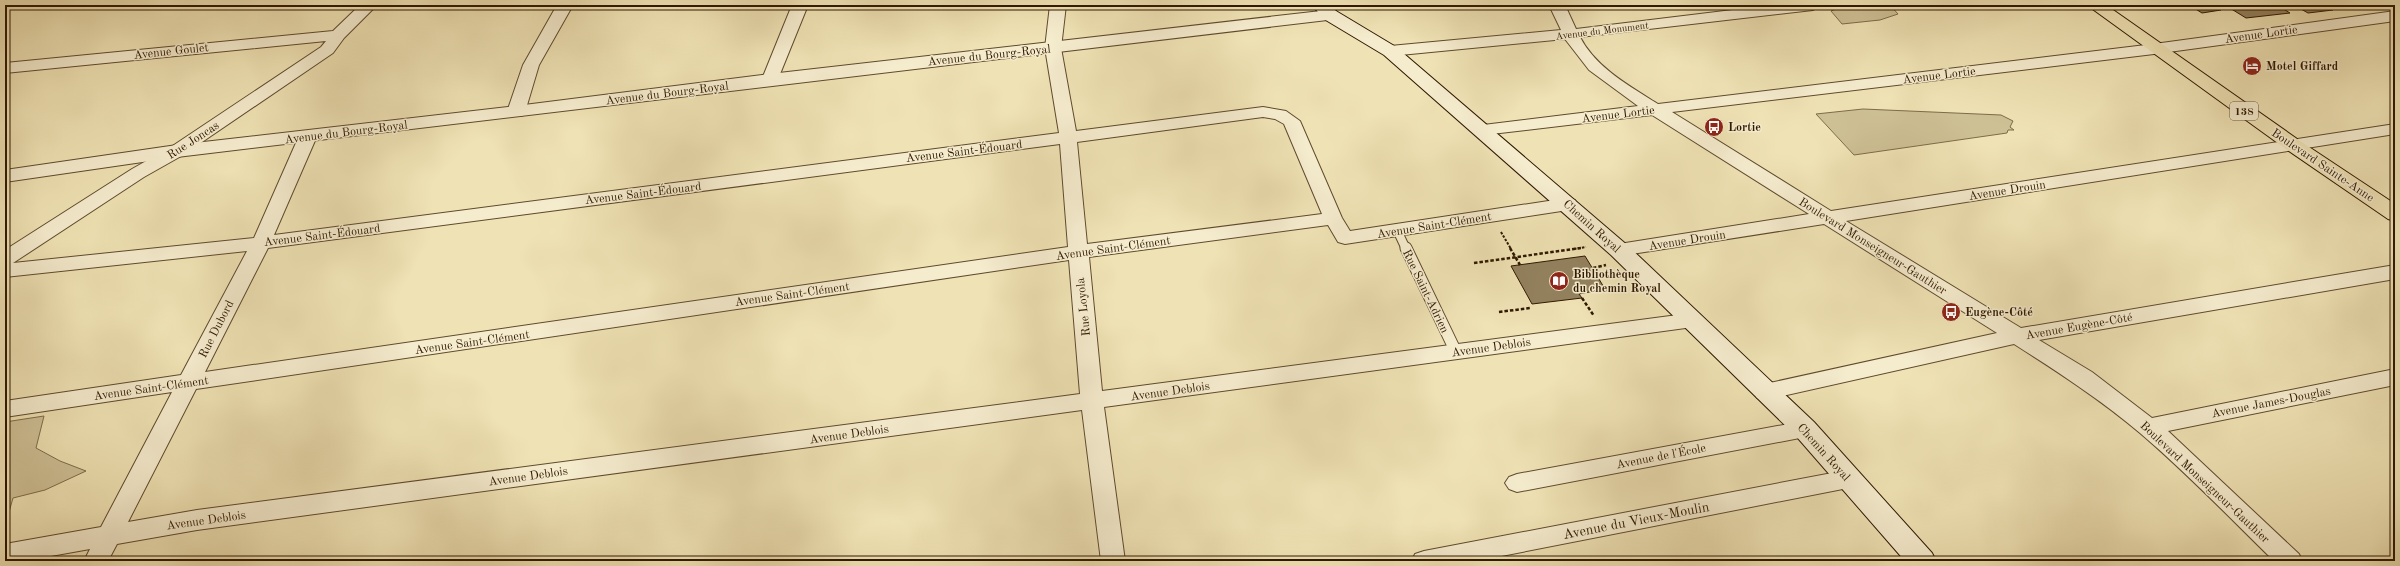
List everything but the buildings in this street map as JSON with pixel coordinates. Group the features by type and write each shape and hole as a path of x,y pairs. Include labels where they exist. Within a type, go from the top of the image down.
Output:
{"main road":[{"name":"Boulevard Sainte-Anne","path":"2095,5 2154,49 2395,214"}],"street":[{"name":"Rue Joncas","path":"5,259 138,173 177,151 327,50 338,34 369,5"},
{"path":"516,112 531,65 565,5"},
{"path":"770,79 800,5"},
{"name":"Rue Loyola","path":"1058,5 1054,48 1068,138 1092,402 1113,561"},
{"name":"Boulevard Monseigneur-Gauthier","path":"1557,5 1575,43 1595,67 1624,90 2084,378 2148,427 2193,467 2290,561"},
{"name":"Avenue du Monument","path":"1390,51 1570,34 1813,5"},
{"name":"Avenue du Bourg-Royal","path":"5,176 177,151 516,112 770,79 1054,48 1325,10"},
{"name":"Chemin Royal","path":"1325,10 1390,51 1568,204 1615,247 1693,320 1765,392 1805,429 1922,561"},
{"name":"Avenue Lortie","path":"1483,130 2154,49 2395,16"},
{"name":"Avenue Goulet","path":"5,68 338,34"},
{"name":"Avenue Saint-Édouard","path":"5,270 261,243 1263,112 1280,115 1291,121 1333,218"},
{"name":"Avenue Drouin","path":"1615,247 1830,218 2395,129"},
{"name":"Rue Dubord","path":"96,561 261,243 308,136"},
{"name":"Avenue Saint-Clément","path":"5,409 188,384 1078,252 1333,218 1345,238 1568,204"},
{"name":"Avenue Eugène-Côté","path":"1765,392 2019,336 2395,272"},
{"name":"Avenue Deblois","path":"5,554 205,519 1092,402 1693,320"},
{"name":"Avenue James-Douglas","path":"2148,427 2395,377"},
{"name":"Avenue de l'École","path":"1517,483 1805,429"},
{"name":"Avenue du Vieux-Moulin","path":"1424,561 1848,479"}],"lane":[{"name":"Rue Saint-Adrien","path":"1398,230 1456,352"}],"path":[{"path":"1492,216 1520,265"},
{"path":"1474,263 1515,257 1615,247"},
{"path":"1499,312 1530,308"}],"shaded area":[{"path":"1846,5 1890,5 1898,14 1880,20 1842,24 1831,11"},
{"path":"1863,109 2001,115 2013,121 2010,127 2014,130 2008,130 2007,133 1854,155 1816,114"},
{"path":"44,416 36,448 60,461 86,471 45,490 13,498 7,519 5,520 5,422"}],"place":[{"name":"Motel Giffard","path":"2252,66"},
{"name":"Lortie","path":"1714,127"},
{"name":"Bibliothèque du chemin Royal","path":"1559,281"},
{"name":"Eugène-Côté","path":"1951,312"}]}
